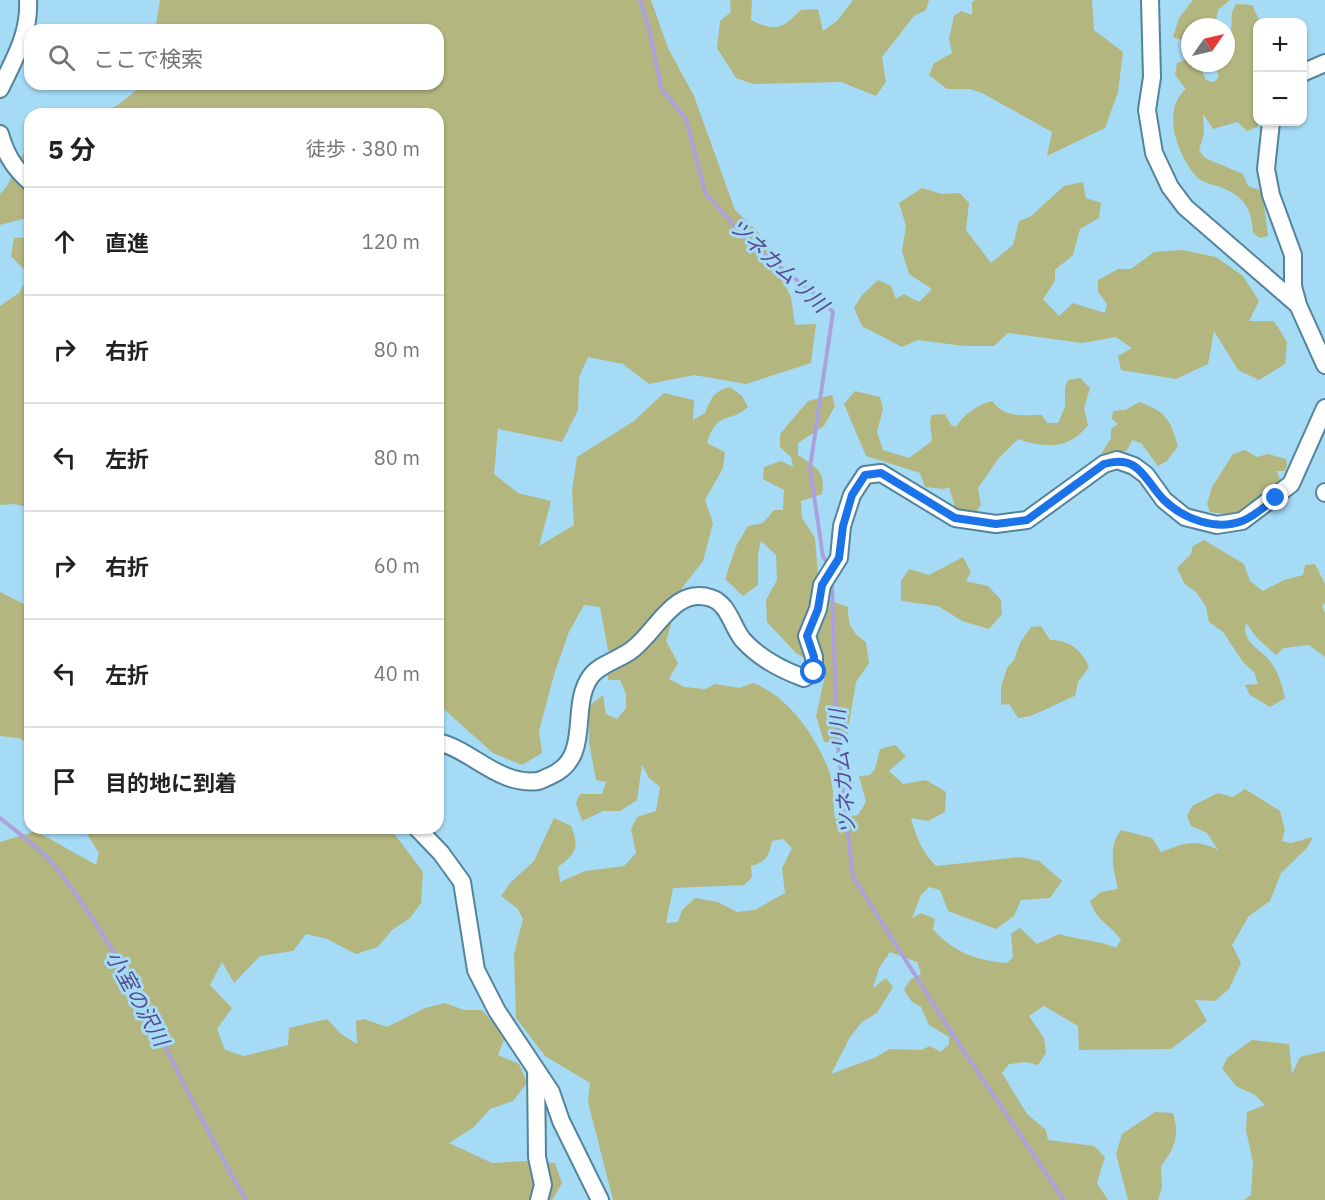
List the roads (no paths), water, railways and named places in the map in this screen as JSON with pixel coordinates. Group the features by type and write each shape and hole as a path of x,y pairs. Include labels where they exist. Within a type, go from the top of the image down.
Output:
{"street":[{"path":"28,0 28,24"},
{"path":"1150,0 1152,77 1148,110 1154,153 1170,187 1185,207 1299,305"},
{"path":"0,89 24,36"},
{"path":"1304,72 1325,63"},
{"path":"1271,126 1266,169 1271,195 1293,255 1293,286 1299,305 1325,365"},
{"path":"0,134 4,149 15,169 24,177"},
{"path":"444,745 488,770 516,778 538,781 560,771 574,755 584,689 592,675 634,649 671,608 686,598 710,597 722,603 742,639 762,658 787,672 804,678 814,672 814,657 807,636 818,609 822,585 839,558 843,526 852,495 865,475 881,473 955,518 996,524 1027,520 1104,464 1117,460 1134,465 1146,475 1164,500 1185,517 1217,525 1242,521 1292,484 1325,408"},
{"path":"423,834 441,852 462,882 476,970 497,1011 551,1092 561,1121 600,1200"},
{"path":"536,1069 537,1157 543,1185 539,1200"}],"waterway":[{"name":"ツネカムリ川","path":"640,0 650,33 661,88 686,119 705,193 753,246 817,296 833,312 810,468 823,557 830,565"},
{"name":"ツネカムリ川","path":"832,584 837,739 853,877 955,1038 1064,1200"},
{"name":"小室の沢川","path":"0,818 52,863 86,908 135,990 246,1200"}]}
